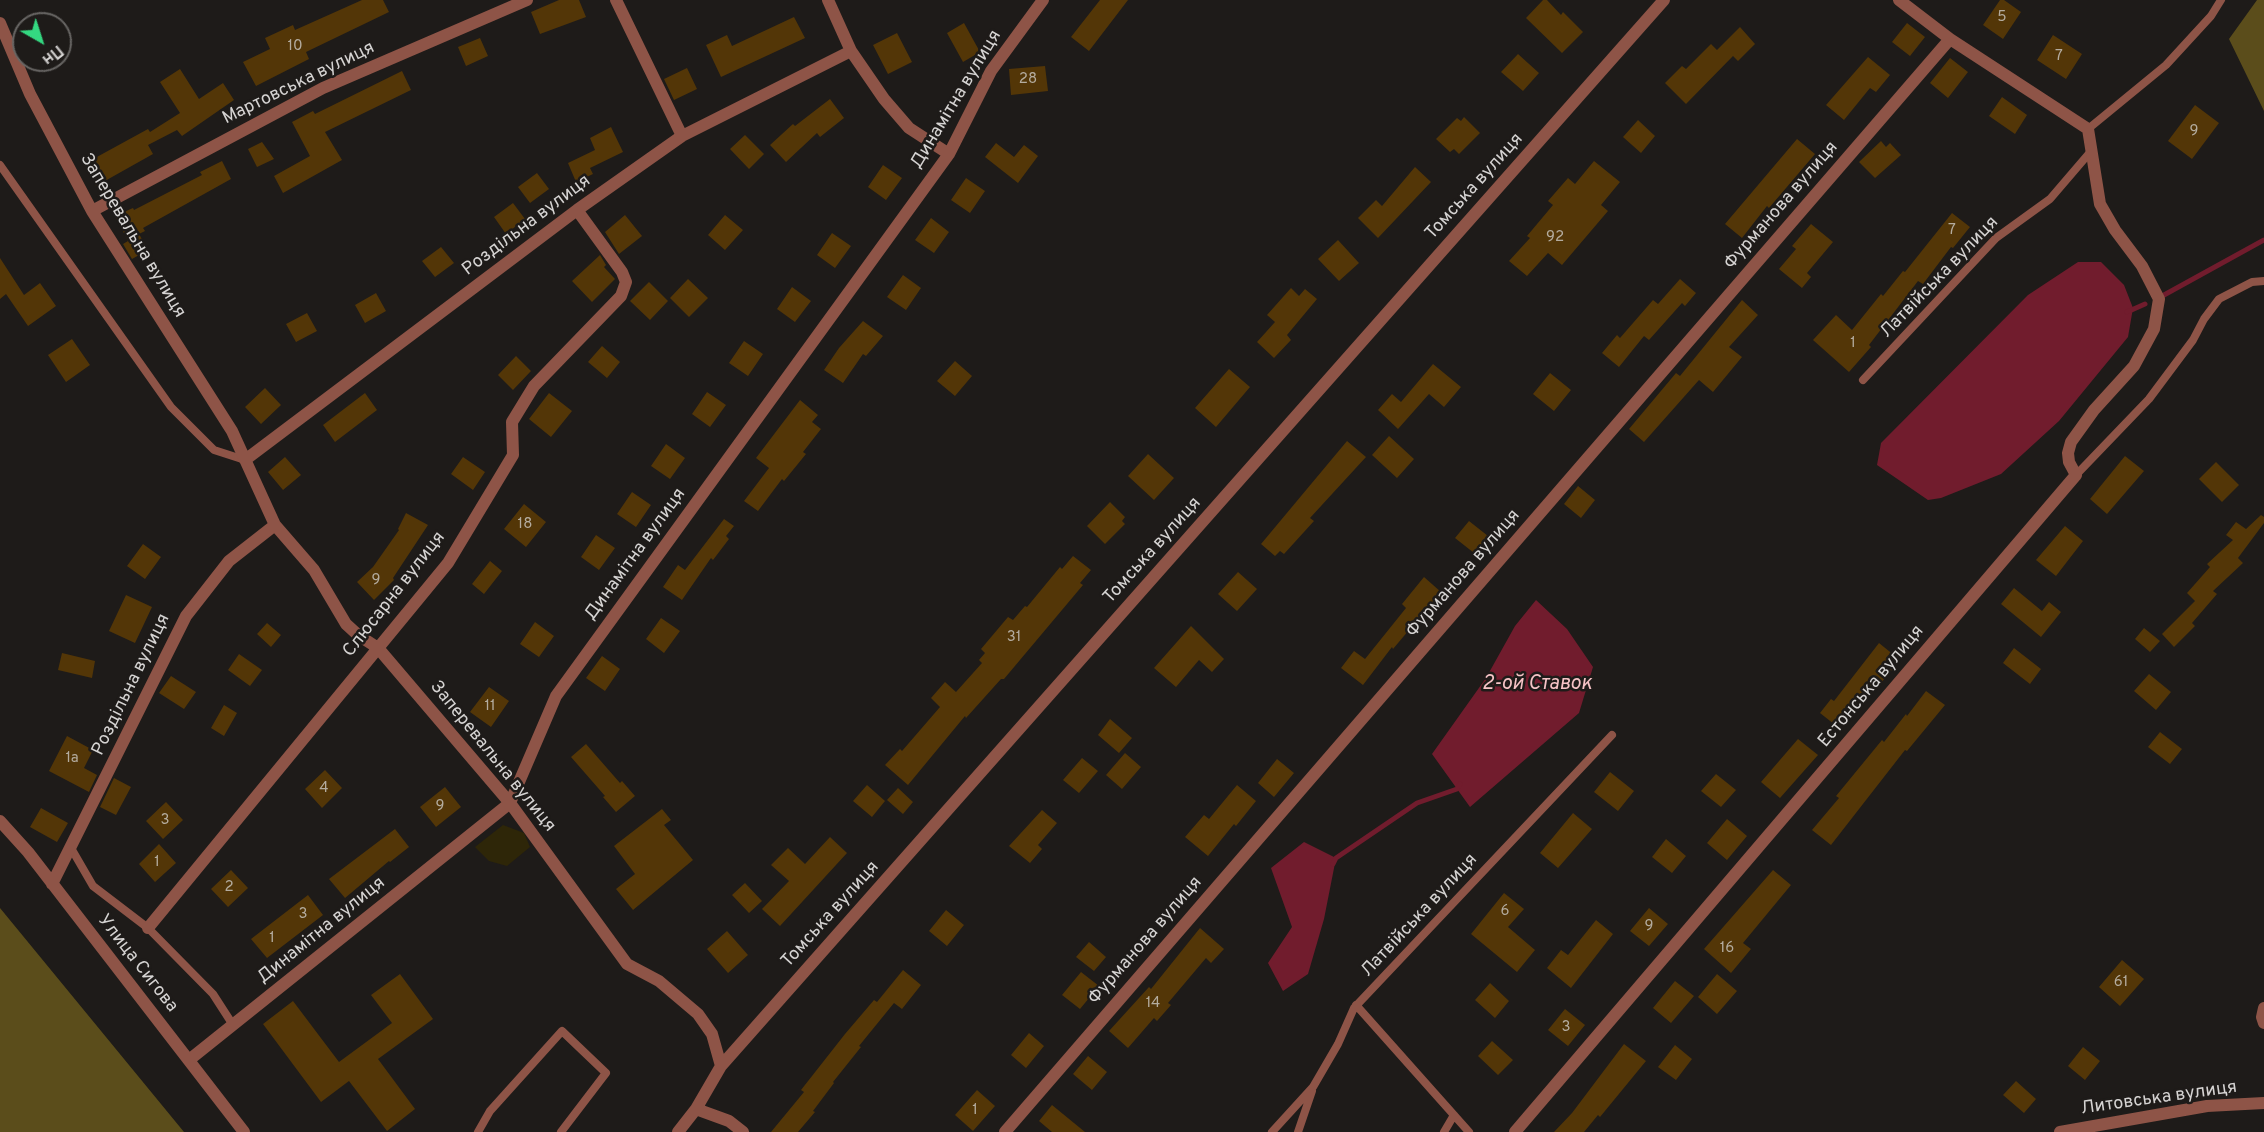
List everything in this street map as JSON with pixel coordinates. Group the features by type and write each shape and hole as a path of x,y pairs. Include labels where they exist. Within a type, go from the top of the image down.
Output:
{"street":[{"name":"Мартовська вулиця","path":"92,211 323,88 527,0"},
{"path":"616,0 682,136"},
{"path":"828,0 851,51 884,99 909,128 949,154"},
{"name":"Динамітна вулиця","path":"189,1060 510,803 556,696 949,154 991,71 1043,0"},
{"name":"Томська вулиця","path":"678,1132 696,1109 721,1066 1664,0"},
{"path":"1899,0 1950,39 2088,129 2100,204 2115,230 2142,266 2159,299 2154,329 2134,366 2094,410 2071,442 2068,453 2069,462 2076,475"},
{"name":"Заперевальна вулиця","path":"0,23 30,94 92,211 232,431 275,525 314,570 346,624 378,648 510,803 627,964 659,981 698,1014 712,1034 721,1066"},
{"name":"Фурманова вулиця","path":"1005,1132 1950,39"},
{"name":"Роздільна вулиця","path":"245,460 577,210 682,136 851,51"},
{"name":"Слюсарна вулиця","path":"148,928 448,563 513,455 512,422 534,386 621,296 626,282 622,272 577,210"},
{"name":"Естонська вулиця","path":"1515,1132 2076,475"},
{"name":"Роздільна вулиця","path":"52,884 186,616 229,561 275,525"},
{"name":"Улица Сигова","path":"0,821 52,884 244,1132"},
{"path":"2264,1008 2262,1017 2264,1023"},
{"name":"Литовська вулиця","path":"2060,1132 2207,1106 2264,1103"},
{"path":"696,1109 729,1121 743,1132"}],"lane":[{"path":"2088,129 2166,65 2211,16 2221,0"},
{"name":"Латвiйська вулиця","path":"1863,380 1996,238 2050,199 2092,150"},
{"path":"0,165 171,407 214,450 245,460"},
{"name":"Естонська вулиця","path":"2076,475 2149,399 2193,340 2219,298 2252,282 2264,280"},
{"name":"Латвiйська вулиця","path":"1272,1132 1313,1087 1338,1044 1356,1005 1612,735"},
{"path":"71,848 93,886 148,928 213,994 233,1025"},
{"path":"1356,1005 1469,1132"},
{"path":"478,1132 490,1111 562,1031 606,1073 561,1132"},
{"path":"1298,1132 1313,1087"},
{"path":"1444,1132 1454,1115"}],"shaded area":[{"path":"2257,0 2264,0 2264,111 2229,39"},
{"path":"503,825 524,833 530,847 507,866 489,861 475,847"},
{"path":"0,908 184,1132 0,1132"}],"water":[{"path":"2078,262 2101,262 2124,285 2133,308 2128,337 2059,421 2001,474 1941,498 1928,500 1877,465 1881,443 2028,295"},
{"name":"2-ой Ставок","path":"1536,600 1567,629 1593,667 1579,713 1470,807 1432,754 1486,678 1515,626"},
{"path":"1304,842 1336,858 1324,919 1308,974 1283,991 1268,963 1292,927 1271,868"}],"building":[{"path":"362,0 383,0 389,12 306,52 309,59 256,86 243,62 270,49 265,38 293,25 295,30"},
{"path":"559,0 579,0 586,17 540,34 531,12"},
{"path":"1100,0 1128,0 1089,51 1071,37"},
{"path":"1543,0 1547,0 1561,15 1563,12 1583,32 1562,53 1526,18"},
{"path":"2000,0 2004,0 2021,12 2003,39 1983,25"},
{"path":"794,17 805,38 721,77 706,45 727,35 732,46"},
{"path":"964,23 980,52 963,62 947,33"},
{"path":"1907,23 1925,37 1910,56 1892,42"},
{"path":"1740,27 1755,44 1738,61 1733,56 1686,104 1665,83 1682,66 1686,69 1711,44 1717,50"},
{"path":"897,33 912,62 888,74 873,45"},
{"path":"2053,35 2082,54 2066,79 2037,60"},
{"path":"480,38 488,56 466,66 458,47"},
{"path":"1518,54 1539,73 1523,91 1501,72"},
{"path":"1868,57 1890,75 1876,92 1870,88 1844,120 1826,105"},
{"path":"1950,58 1968,72 1948,98 1930,83"},
{"path":"1045,66 1048,91 1011,95 1009,69"},
{"path":"687,68 697,89 674,100 664,79"},
{"path":"180,69 199,99 223,83 234,100 182,136 177,130 148,145 153,154 96,186 84,164 148,129 150,132 180,113 160,82"},
{"path":"402,71 411,90 325,132 342,160 283,193 274,176 310,156 292,122 313,111 315,114"},
{"path":"2002,97 2027,115 2015,134 1989,116"},
{"path":"830,99 844,118 820,137 817,133 786,162 770,145 793,124 795,126"},
{"path":"2195,105 2219,123 2192,159 2168,141"},
{"path":"1464,117 1480,133 1459,154 1454,149 1450,152 1436,139 1457,118 1461,121"},
{"path":"1638,120 1655,136 1641,153 1623,137"},
{"path":"611,127 623,152 590,168 593,174 576,182 568,163 595,150 590,138"},
{"path":"745,135 764,154 749,169 730,149"},
{"path":"1797,139 1815,154 1769,208 1767,206 1742,238 1725,224"},
{"path":"1881,141 1886,147 1890,143 1901,155 1875,178 1859,162"},
{"path":"262,142 274,159 257,167 248,149"},
{"path":"996,143 1014,157 1024,145 1038,156 1018,183 985,157"},
{"path":"222,161 231,179 143,228 145,231 139,234 148,250 132,259 123,244 128,241 115,216 133,208 134,210 202,175 200,172"},
{"path":"1594,161 1620,182 1601,205 1608,211 1562,265 1548,253 1527,276 1509,261 1530,238 1527,236 1553,205 1548,201 1568,178 1575,184"},
{"path":"883,165 902,178 886,200 868,187"},
{"path":"1415,167 1431,182 1378,238 1358,218 1376,200 1382,206"},
{"path":"537,173 549,189 530,203 518,187"},
{"path":"966,178 985,191 970,213 951,200"},
{"path":"513,203 525,219 506,234 494,217"},
{"path":"1952,213 1970,227 1953,248 1951,247 1923,284 1918,281 1869,345 1871,347 1849,372 1813,340 1836,315 1852,330 1881,294 1883,296 1903,271 1905,272"},
{"path":"625,215 642,236 619,254 605,232"},
{"path":"725,215 743,230 725,250 708,235"},
{"path":"931,218 949,232 934,253 915,240"},
{"path":"1811,224 1833,242 1807,273 1811,277 1802,288 1779,269 1796,249 1792,246"},
{"path":"832,233 851,246 835,268 817,255"},
{"path":"1338,240 1359,263 1339,281 1318,259"},
{"path":"441,247 454,263 435,277 422,261"},
{"path":"600,255 606,265 604,267 615,279 592,302 572,281"},
{"path":"0,258 24,295 40,283 56,306 28,326 6,294 0,299"},
{"path":"903,275 921,288 906,310 887,297"},
{"path":"688,279 708,298 689,317 670,298"},
{"path":"1680,279 1696,293 1685,306 1682,303 1649,340 1644,336 1619,367 1602,353 1617,335 1620,338 1653,300 1658,304"},
{"path":"649,282 668,301 650,320 630,301"},
{"path":"792,287 811,301 795,322 777,309"},
{"path":"1291,288 1299,296 1305,289 1317,299 1287,335 1291,340 1274,358 1257,342 1275,322 1267,315"},
{"path":"376,293 386,311 365,323 355,305"},
{"path":"1742,300 1758,315 1729,347 1742,357 1713,392 1699,380 1644,442 1629,429 1676,373 1680,376"},
{"path":"307,313 317,331 296,342 286,324"},
{"path":"863,321 883,336 866,356 863,354 843,383 824,370 839,348"},
{"path":"72,339 90,365 66,382 48,355"},
{"path":"744,341 763,354 748,376 729,363"},
{"path":"602,346 620,362 607,378 588,362"},
{"path":"516,356 531,371 513,390 498,375"},
{"path":"955,361 972,376 955,396 937,381"},
{"path":"1433,364 1461,387 1444,407 1429,394 1398,429 1378,410 1392,394 1401,402"},
{"path":"1229,369 1250,387 1216,427 1195,408"},
{"path":"1550,373 1571,390 1554,411 1533,394"},
{"path":"265,388 281,405 261,424 245,407"},
{"path":"707,392 726,405 710,427 692,414"},
{"path":"365,393 377,410 335,442 323,425"},
{"path":"549,393 572,411 551,437 529,419"},
{"path":"800,400 818,415 812,422 821,429 803,452 806,454 784,481 782,479 758,511 744,501 769,468 756,458"},
{"path":"1389,436 1414,459 1397,478 1372,455"},
{"path":"1347,441 1366,457 1310,518 1314,521 1284,554 1280,551 1275,556 1261,544"},
{"path":"666,444 685,458 670,479 651,466"},
{"path":"1148,454 1174,478 1154,500 1128,476"},
{"path":"2125,456 2144,471 2107,514 2090,499"},
{"path":"285,457 301,475 283,490 268,472"},
{"path":"463,457 485,472 473,490 451,474"},
{"path":"2216,462 2239,485 2222,502 2199,479"},
{"path":"1578,486 1595,500 1581,518 1564,504"},
{"path":"632,492 651,505 636,527 617,514"},
{"path":"1110,502 1125,517 1122,521 1125,524 1105,544 1087,526"},
{"path":"524,504 546,522 526,547 504,529"},
{"path":"406,513 428,525 393,578 394,580 374,600 357,582 373,567 399,530"},
{"path":"2261,515 2264,517 2264,523 2238,558 2243,563 2213,591 2217,594 2192,623 2195,626 2174,647 2162,634 2195,601 2187,593 2210,567 2207,564 2233,540 2226,535 2236,522 2246,529"},
{"path":"724,519 734,526 726,536 729,539 713,560 711,558 682,600 663,587 678,565 685,570"},
{"path":"1469,521 1488,536 1474,553 1455,538"},
{"path":"2065,526 2083,541 2056,576 2036,560"},
{"path":"596,535 615,548 599,570 581,557"},
{"path":"143,544 161,557 145,579 127,566"},
{"path":"1073,556 1091,570 1080,583 1083,585 1004,679 1001,679 966,718 965,716 908,785 885,765 900,749 902,751 940,707 931,698 945,682 956,692 982,663 979,660 985,653 981,649 1008,617 1013,620 1025,606 1027,607 1060,567 1062,569"},
{"path":"490,561 502,571 484,594 472,584"},
{"path":"1238,572 1257,589 1237,611 1218,594"},
{"path":"1424,577 1441,592 1393,649 1392,647 1363,685 1341,668 1354,651 1365,659 1406,608 1402,604"},
{"path":"2014,588 2042,611 2049,602 2061,612 2041,637 2001,604"},
{"path":"126,595 152,607 135,643 109,631"},
{"path":"661,618 680,631 664,653 646,639"},
{"path":"535,622 554,636 539,657 520,644"},
{"path":"267,623 281,635 271,647 257,634"},
{"path":"1191,626 1224,659 1212,672 1199,660 1176,687 1154,668"},
{"path":"2144,628 2160,641 2150,652 2135,639"},
{"path":"1879,643 1900,660 1862,706 1859,704 1839,728 1820,713 1831,699 1834,701"},
{"path":"2014,648 2041,669 2030,684 2003,663"},
{"path":"62,653 95,661 92,678 58,670"},
{"path":"239,654 262,670 250,686 228,670"},
{"path":"602,656 620,669 605,691 586,678"},
{"path":"2149,674 2171,692 2156,710 2134,691"},
{"path":"171,676 196,692 184,709 159,693"},
{"path":"489,687 509,701 491,727 470,712"},
{"path":"1926,691 1945,705 1907,751 1905,750 1831,845 1812,830 1839,798 1836,796 1882,740 1884,742 1906,714 1907,716"},
{"path":"224,705 237,713 224,736 211,728"},
{"path":"1110,719 1132,738 1119,753 1098,735"},
{"path":"2160,732 2182,749 2170,764 2148,747"},
{"path":"67,736 93,750 84,768 97,775 89,792 49,771"},
{"path":"1798,739 1818,755 1780,798 1761,782"},
{"path":"586,744 620,783 622,781 635,796 616,812 571,757"},
{"path":"1125,753 1141,767 1122,789 1106,775"},
{"path":"1082,758 1098,771 1079,793 1063,780"},
{"path":"1277,759 1294,773 1274,797 1258,783"},
{"path":"325,770 342,788 322,808 305,789"},
{"path":"1610,772 1634,791 1618,811 1594,792"},
{"path":"1716,774 1736,790 1721,807 1701,791"},
{"path":"114,778 131,787 116,815 100,807"},
{"path":"867,785 885,801 872,817 853,801"},
{"path":"1237,785 1256,801 1208,856 1185,837 1204,815 1209,819"},
{"path":"445,787 461,807 436,827 420,807"},
{"path":"898,788 913,802 903,814 887,800"},
{"path":"166,802 183,820 163,839 146,821"},
{"path":"41,808 68,823 57,842 30,827"},
{"path":"662,809 671,820 664,825 693,860 633,910 616,889 635,874 614,846"},
{"path":"1042,810 1057,823 1038,845 1042,849 1030,863 1009,846"},
{"path":"1573,813 1592,829 1558,868 1540,853"},
{"path":"1727,819 1747,836 1727,860 1707,843"},
{"path":"395,829 409,847 345,898 329,879"},
{"path":"830,837 847,853 780,926 762,909 789,881 771,865 788,848 805,864"},
{"path":"1666,839 1686,856 1672,873 1652,857"},
{"path":"159,844 176,863 155,882 139,864"},
{"path":"231,870 248,888 228,907 211,889"},
{"path":"1773,870 1791,885 1743,943 1751,949 1731,973 1704,949"},
{"path":"745,883 762,901 749,913 732,895"},
{"path":"1504,893 1524,909 1508,927 1535,950 1517,972 1471,934"},
{"path":"308,895 323,915 267,958 251,939"},
{"path":"1649,908 1668,924 1649,946 1630,931"},
{"path":"946,910 964,925 947,946 929,931"},
{"path":"1596,920 1613,934 1571,988 1547,968 1561,950 1568,955"},
{"path":"1200,928 1224,949 1211,963 1206,958 1168,1003 1171,1005 1157,1021 1154,1018 1128,1048 1109,1031 1149,987 1151,989"},
{"path":"727,931 748,955 728,973 707,949"},
{"path":"1089,942 1106,957 1094,971 1076,957"},
{"path":"2122,960 2144,979 2120,1006 2099,987"},
{"path":"903,970 921,985 902,1009 894,1003 859,1046 861,1047 813,1111 815,1112 798,1132 771,1132 804,1092 801,1090 845,1034 874,1000 877,1002"},
{"path":"1081,972 1099,986 1080,1009 1062,995"},
{"path":"400,974 433,1019 378,1059 415,1109 387,1131 349,1081 321,1102 263,1024 293,1001 339,1062 392,1023 371,995"},
{"path":"1717,974 1737,991 1717,1014 1698,997"},
{"path":"1675,981 1694,996 1671,1023 1653,1008"},
{"path":"1490,983 1509,1001 1495,1018 1475,1000"},
{"path":"1565,1009 1585,1025 1568,1046 1548,1030"},
{"path":"1029,1033 1044,1046 1026,1068 1011,1055"},
{"path":"1492,1041 1513,1060 1498,1075 1478,1056"},
{"path":"1624,1044 1646,1061 1600,1117 1598,1115 1584,1132 1554,1132 1572,1113"},
{"path":"1675,1045 1692,1059 1676,1080 1658,1067"},
{"path":"2083,1047 2100,1061 2085,1080 2068,1066"},
{"path":"1088,1056 1107,1072 1092,1090 1073,1074"},
{"path":"2016,1081 2036,1099 2024,1113 2003,1095"},
{"path":"977,1090 995,1106 973,1131 955,1115"},
{"path":"1052,1105 1085,1132 1052,1132 1039,1121"}],"waterway":[{"path":"2164,295 2264,240"},
{"path":"2127,312 2145,304"},
{"path":"1333,864 1336,858 1417,803 1457,789 1460,784"}]}
